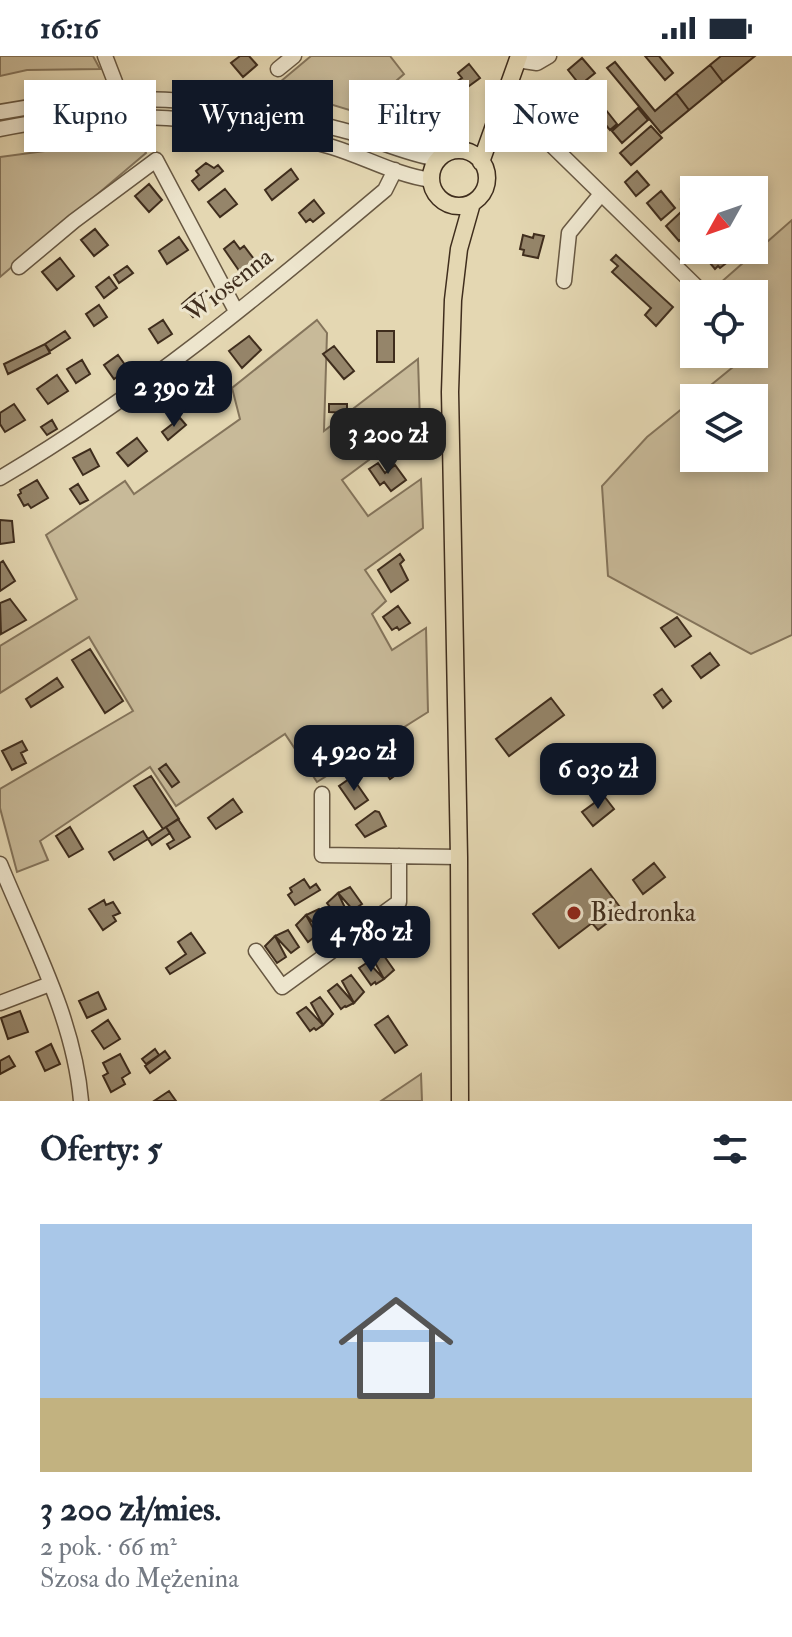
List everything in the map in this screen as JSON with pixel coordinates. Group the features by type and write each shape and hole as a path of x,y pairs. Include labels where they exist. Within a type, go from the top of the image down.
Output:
{"main road":[{"path":"510,80 518,58"},
{"path":"469,146 485,129"},
{"path":"481,162 485,151"},
{"path":"450,152 438,159 431,180 440,199 449,205 464,206 478,199 486,185 485,169 481,162 466,152"},
{"path":"460,1101 459,857 450,392 453,300 459,249 472,203"},
{"path":"449,205 459,249"}],"street":[{"path":"105,56 114,80"},
{"path":"278,69 294,56"},
{"path":"518,58 537,63 549,56"},
{"path":"0,112 24,109"},
{"path":"0,129 61,121 136,118 172,120"},
{"path":"333,128 418,156 438,159"},
{"path":"333,148 431,180"},
{"path":"558,152 690,280"},
{"path":"19,267 156,160 236,311"},
{"name":"Wiosenna","path":"0,478 137,389 385,190 395,170"},
{"path":"564,281 569,233 601,194"},
{"path":"322,794 322,855 459,857"},
{"path":"256,951 282,987 399,902 399,856"},
{"path":"0,864 66,1025 79,1075 81,1101"},
{"path":"0,1003 50,984"}],"shaded area":[{"path":"0,56 93,56 100,69 27,70 0,76"},
{"path":"311,56 390,56 404,74 397,80 349,80 349,110 333,105 333,80 282,80"},
{"path":"37,152 146,153 0,277 0,157"},
{"path":"792,220 792,635 751,654 608,576 602,486 647,437 680,410 680,472 768,472 768,384 712,384 732,368 768,368 768,280 724,280 742,264 768,264 768,241"},
{"path":"317,320 327,333 324,431 418,359 420,422 342,480 368,516 421,479 423,528 365,570 386,601 372,614 392,650 426,628 428,712 317,782 285,734 176,806 150,767 40,841 48,860 17,872 0,808 0,789 133,711 89,637 0,693 0,646 77,599 46,535 125,481 134,494 240,419 232,388"},
{"path":"421,1074 422,1101 381,1101"}],"building":[{"path":"240,56 249,56 257,65 243,77 231,63"},
{"path":"645,56 659,56 673,73 665,80"},
{"path":"721,56 755,56 723,82 710,65"},
{"path":"582,58 595,73 586,80 576,80 568,70"},
{"path":"615,62 655,111 676,93 689,110 661,133 607,68"},
{"path":"469,64 480,78 469,86 469,80 459,80 462,78 458,73"},
{"path":"710,65 723,82 689,110 676,93"},
{"path":"638,108 648,120 622,143 612,131"},
{"path":"607,111 617,124 610,130 607,126"},
{"path":"651,126 662,138 631,165 620,153"},
{"path":"206,163 214,168 218,165 223,171 199,190 192,181 199,175 196,171"},
{"path":"291,169 298,179 272,200 265,190"},
{"path":"637,171 649,185 636,196 625,182"},
{"path":"149,184 162,200 149,212 135,196"},
{"path":"225,189 237,204 220,217 208,202"},
{"path":"661,191 675,208 661,220 647,203"},
{"path":"314,200 324,213 313,222 310,219 306,222 299,213"},
{"path":"680,213 679,241 666,226"},
{"path":"95,229 108,245 94,256 81,240"},
{"path":"534,234 544,236 538,258 523,255 524,250 520,249 523,235 533,238"},
{"path":"179,237 188,250 167,264 159,251"},
{"path":"234,241 240,249 244,246 257,263 242,275 224,249"},
{"path":"616,255 673,307 656,326 645,315 651,308 612,272 618,266 611,260"},
{"path":"60,258 74,276 57,290 42,272"},
{"path":"127,266 133,273 119,283 114,275"},
{"path":"109,277 117,288 104,298 96,287"},
{"path":"195,293 205,306 193,317 182,304"},
{"path":"99,305 107,317 94,326 86,314"},
{"path":"163,320 172,334 158,343 149,329"},
{"path":"65,331 70,338 50,351 45,344"},
{"path":"377,331 394,331 394,362 377,362"},
{"path":"249,336 261,350 242,368 229,351"},
{"path":"45,344 50,353 8,374 4,364"},
{"path":"334,346 354,371 344,379 323,354"},
{"path":"118,355 128,369 114,379 104,365"},
{"path":"82,360 90,374 76,383 67,369"},
{"path":"57,375 68,391 48,404 37,389"},
{"path":"209,375 224,393 219,397 222,400 210,410 207,406 202,410 184,386 192,380 196,385"},
{"path":"168,376 176,386 155,403 147,393"},
{"path":"14,404 25,420 5,432 0,424 0,413"},
{"path":"329,404 347,404 347,413 329,412"},
{"path":"180,418 186,425 168,440 162,432"},
{"path":"52,420 57,429 47,435 41,427"},
{"path":"137,438 147,451 128,466 117,453"},
{"path":"90,449 99,466 83,475 73,458"},
{"path":"378,463 385,473 395,465 406,480 391,491 384,482 380,485 369,469"},
{"path":"37,480 48,498 31,508 28,504 24,506 18,495 20,490"},
{"path":"78,484 88,500 80,504 70,489"},
{"path":"0,520 12,521 14,542 0,544"},
{"path":"400,554 404,560 400,564 408,580 391,592 378,570"},
{"path":"3,561 15,581 0,591 0,563"},
{"path":"10,599 26,620 1,634 0,603"},
{"path":"398,606 410,623 399,630 397,627 392,630 383,617"},
{"path":"677,617 691,636 675,647 661,628"},
{"path":"90,649 123,701 105,713 72,660"},
{"path":"710,653 719,665 701,678 692,666"},
{"path":"57,678 63,687 31,707 26,699"},
{"path":"662,689 671,701 663,708 654,695"},
{"path":"551,698 564,715 509,756 496,739"},
{"path":"22,741 27,750 21,753 26,763 12,770 2,751"},
{"path":"405,745 412,754 410,765 390,779 374,755 385,748 390,755"},
{"path":"166,764 179,782 172,787 159,769"},
{"path":"151,776 179,819 163,829 134,786"},
{"path":"352,777 368,800 355,809 339,786"},
{"path":"604,796 614,809 593,826 582,812"},
{"path":"233,799 242,812 216,829 208,818"},
{"path":"375,811 379,812 386,826 365,837 356,825"},
{"path":"178,819 190,837 170,849 167,844 174,840 166,827"},
{"path":"70,827 83,849 69,857 56,836"},
{"path":"166,827 170,833 152,845 148,839"},
{"path":"143,831 148,839 114,860 109,852"},
{"path":"654,863 665,877 643,894 633,880"},
{"path":"591,869 623,911 598,930 592,923 559,948 533,914"},
{"path":"304,879 310,888 316,884 320,890 295,905 288,895 292,892 290,888"},
{"path":"350,887 362,904 353,910 338,893"},
{"path":"338,893 348,914 340,920 327,903"},
{"path":"104,900 106,905 113,902 120,913 113,916 116,921 103,930 89,909"},
{"path":"319,909 331,926 322,932 306,915"},
{"path":"306,915 317,935 308,942 296,925"},
{"path":"389,916 410,916 412,930 389,927"},
{"path":"288,930 299,947 291,953 275,936"},
{"path":"400,930 412,930 410,944 389,944 389,933 400,933"},
{"path":"191,933 205,953 170,974 166,968 186,954 178,942"},
{"path":"275,936 286,957 277,963 265,946"},
{"path":"382,953 394,970 384,979 373,959"},
{"path":"368,962 384,979 376,984 371,985 359,968"},
{"path":"351,975 364,992 354,1003 342,981"},
{"path":"337,984 354,1003 341,1009 328,991"},
{"path":"98,992 106,1009 87,1018 79,1001"},
{"path":"320,997 333,1014 323,1025 311,1003"},
{"path":"306,1007 323,1025 316,1030 310,1031 297,1013"},
{"path":"20,1011 28,1032 8,1039 1,1018"},
{"path":"388,1016 407,1045 395,1053 375,1025"},
{"path":"108,1020 120,1039 104,1049 92,1031"},
{"path":"51,1044 60,1064 45,1071 36,1052"},
{"path":"155,1049 159,1055 146,1064 142,1059"},
{"path":"165,1051 170,1058 150,1073 145,1066"},
{"path":"120,1054 130,1073 122,1078 125,1084 111,1092 103,1076 108,1073 103,1063"},
{"path":"9,1056 15,1066 0,1074 0,1061"},
{"path":"169,1091 176,1101 154,1101"}],"place":[{"name":"Biedronka","path":"574,913"}]}
